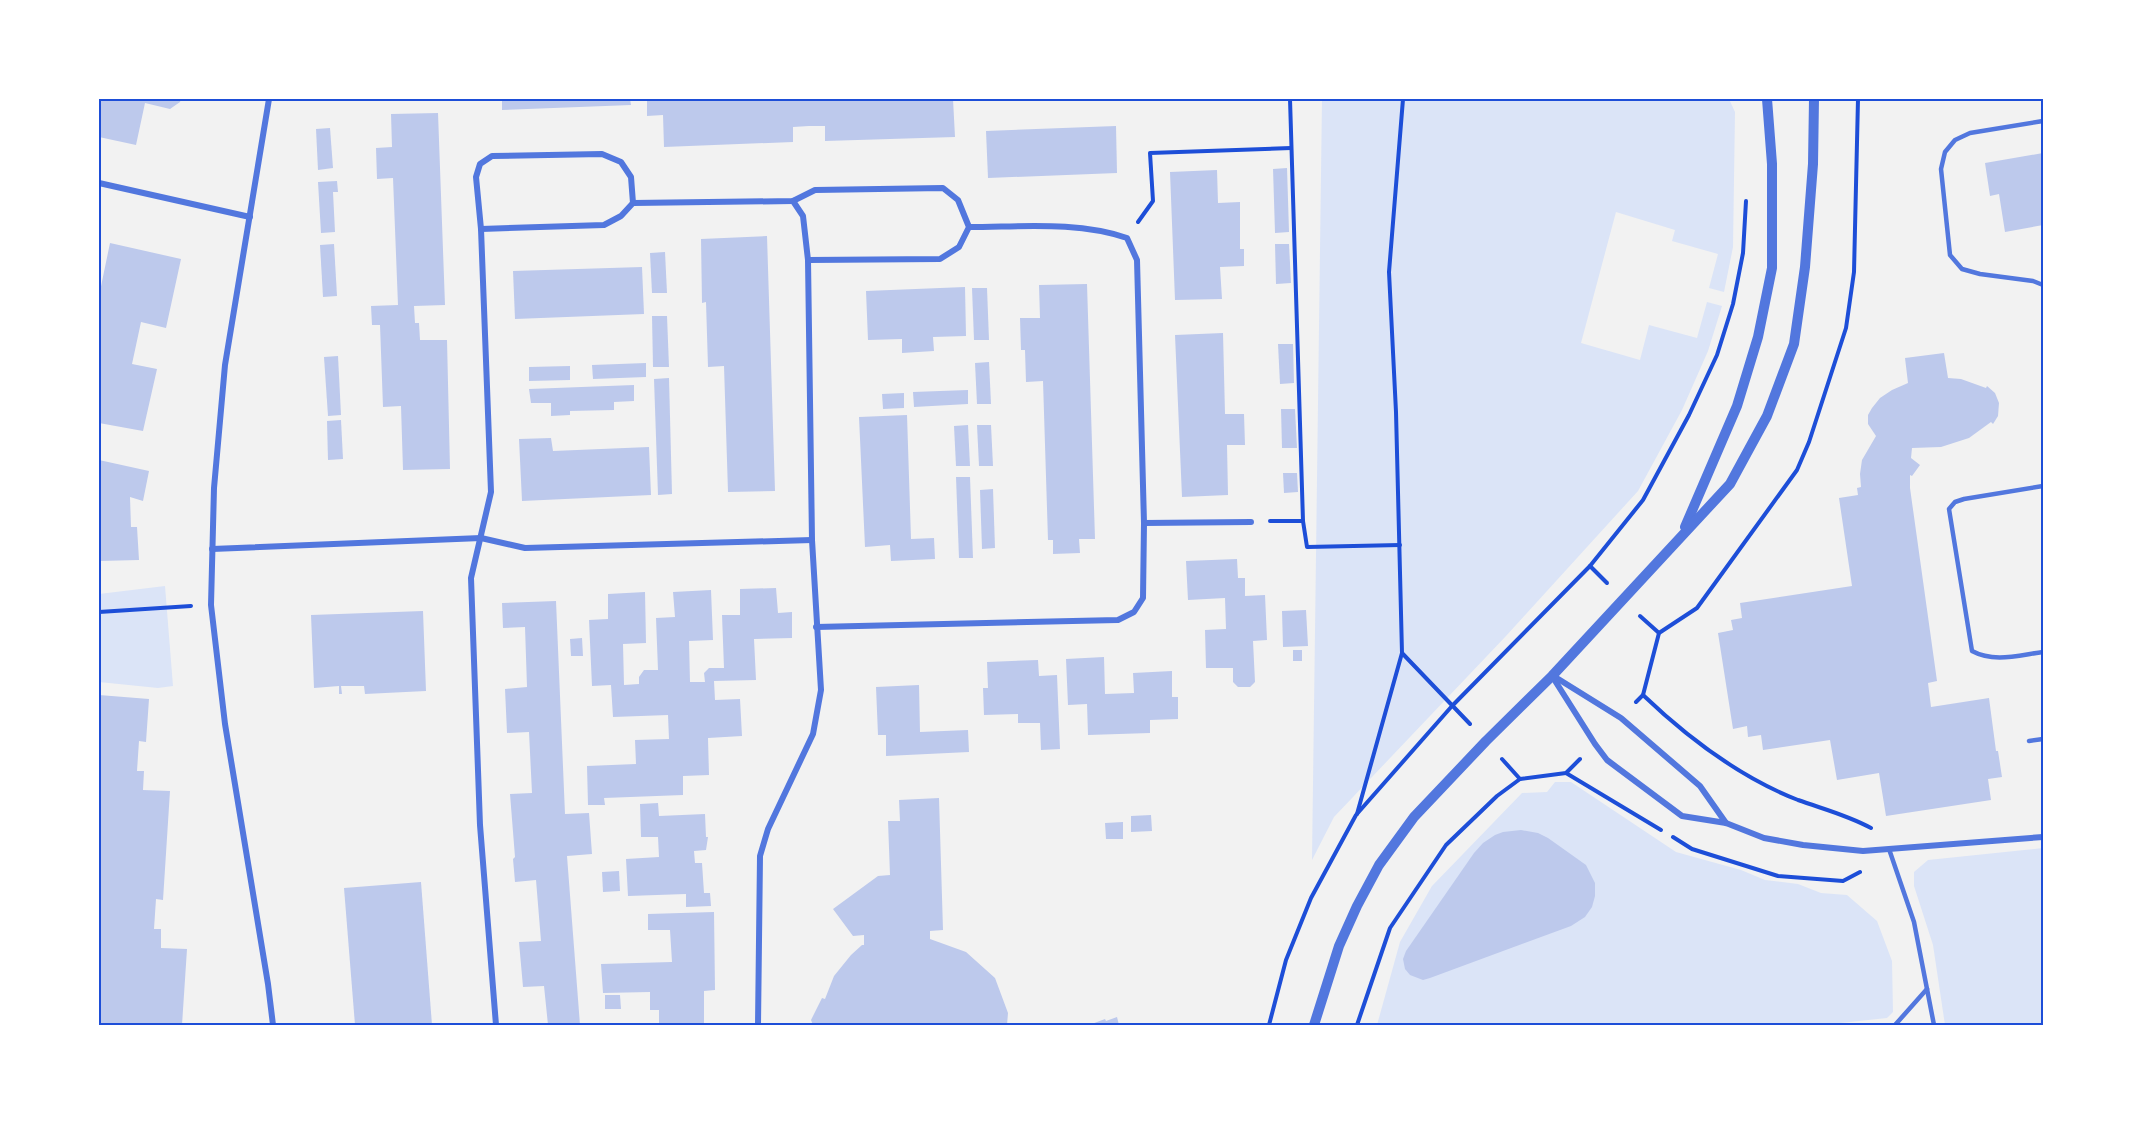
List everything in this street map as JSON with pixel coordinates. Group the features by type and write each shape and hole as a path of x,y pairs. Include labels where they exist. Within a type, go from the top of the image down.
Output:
{"street":[{"path":"269,99 225,365 214,488 211,605 225,724 273,1025"},
{"path":"1681,536 1737,406 1758,337 1772,268 1772,164 1767,99"},
{"path":"1314,1025 1339,946 1357,906 1379,866 1414,817 1552,676 1730,484 1767,416 1794,344 1805,267 1813,164 1814,99"},
{"path":"482,229 604,225 621,216 633,203 632,177 621,162 602,154 492,156 480,164 476,177 482,229 491,492 471,578 480,825 496,1025"},
{"path":"99,183 249,217"},
{"path":"633,203 794,201 816,190 943,188 958,200 969,227 958,248 940,259 808,260"},
{"path":"758,1025 760,856 768,830 813,734 820,690 812,540 808,260 803,216 794,201"},
{"path":"816,627 1118,620 1134,612 1143,598 1144,524 1137,260 1127,238 1106,231 1082,227 969,227"},
{"path":"1144,524 1251,522"},
{"path":"212,549 481,538 525,548 812,540"},
{"path":"1552,676 1621,718 1700,786 1726,823"},
{"path":"1552,676 1594,744 1607,760 1682,816 1726,823 1764,837 1803,845 1863,851 2043,837"}],"lane":[{"path":"2043,121 1970,133 1955,140 1945,152 1941,169 1950,255 1962,269 1980,274 2033,281 2043,285"},
{"path":"2043,486 1964,499 1955,502 1949,509 1972,651 1982,656 1995,658 2043,652"},
{"path":"2029,741 2043,738"},
{"path":"1889,849 1914,922 1934,1025"},
{"path":"1895,1025 1927,989"}],"path":[{"path":"1290,99 1303,521 1307,547 1400,545"},
{"path":"1269,1025 1286,960 1311,898 1356,815 1402,652 1396,401 1389,272 1403,99"},
{"path":"1127,238 1153,201 1150,153 1291,148"},
{"path":"1356,815 1452,706 1590,566 1642,500 1689,415 1717,355 1733,304 1743,253 1746,198"},
{"path":"1251,522 1303,521"},
{"path":"99,612 211,605"},
{"path":"1621,718 1643,695 1659,633"},
{"path":"1402,652 1452,706"},
{"path":"1643,695 1677,727 1745,775 1797,800 1853,818 1909,848"},
{"path":"1357,1025 1390,928 1446,845 1497,796 1520,779 1566,773 1594,744"}],"shaded area":[{"path":"1322,99 1729,99 1735,112 1733,247 1724,292 1709,288 1718,254 1672,241 1675,230 1616,212 1581,343 1640,360 1649,325 1697,338 1707,302 1722,306 1708,351 1682,410 1638,491 1506,636 1334,817 1312,860"},
{"path":"165,586 173,686 158,688 99,682 99,594"},
{"path":"1555,782 1571,782 1676,852 1741,870 1765,880 1798,884 1821,893 1847,895 1877,921 1892,961 1893,1012 1887,1018 1822,1025 1377,1025 1400,942 1432,886 1522,793 1547,792"},
{"path":"2043,848 2043,1025 1945,1025 1933,945 1914,886 1914,872 1928,860"}],"building":[{"path":"99,99 181,99 170,109 145,103 136,145 99,137"},
{"path":"502,99 630,99 631,105 502,110"},
{"path":"647,99 953,99 955,137 825,141 825,126 809,126 793,127 793,142 664,147 663,115 647,116"},
{"path":"438,113 445,305 414,306 415,323 419,323 420,340 447,340 450,469 403,470 401,406 383,407 380,325 372,325 371,306 398,305 393,178 377,179 376,148 392,147 391,114"},
{"path":"1116,126 1117,173 988,178 986,131"},
{"path":"330,128 333,168 318,170 316,129"},
{"path":"2043,153 2043,225 2005,232 1999,194 1990,196 1985,163"},
{"path":"1287,168 1289,232 1275,233 1273,169"},
{"path":"1217,170 1218,203 1240,202 1240,249 1244,249 1244,266 1220,267 1222,299 1175,300 1170,172"},
{"path":"337,181 338,192 333,192 335,232 321,233 318,182"},
{"path":"767,236 775,491 728,492 724,366 708,367 706,302 702,303 701,239"},
{"path":"110,243 181,259 166,328 141,322 132,364 157,369 143,431 99,423 99,296"},
{"path":"334,244 337,296 323,297 320,245"},
{"path":"1275,244 1289,244 1291,283 1276,284"},
{"path":"665,252 667,293 652,293 650,253"},
{"path":"642,267 644,314 515,319 513,271"},
{"path":"1087,284 1095,539 1079,539 1080,553 1053,554 1053,540 1048,540 1043,381 1026,382 1025,350 1021,350 1020,318 1040,318 1039,285"},
{"path":"965,287 966,336 933,337 934,351 902,353 902,339 868,340 866,291"},
{"path":"972,288 987,288 989,340 974,340"},
{"path":"652,316 667,316 669,367 653,367"},
{"path":"1223,333 1225,414 1244,414 1245,445 1227,445 1228,495 1182,497 1175,335"},
{"path":"1278,344 1293,344 1294,383 1280,384"},
{"path":"1944,353 1948,378 1961,379 1986,388 1987,386 1995,393 1999,403 1998,416 1993,424 1991,422 1969,438 1941,447 1912,448 1911,458 1920,465 1912,476 1910,475 1910,488 1937,681 1928,683 1931,707 1989,698 2002,777 1988,779 1991,800 1886,816 1879,773 1837,780 1830,740 1763,750 1761,735 1748,737 1747,726 1733,729 1718,633 1733,630 1731,620 1742,618 1740,603 1852,586 1839,498 1858,495 1857,488 1861,487 1862,460 1876,436 1868,424 1868,415 1880,398 1908,383 1905,358"},
{"path":"338,356 341,415 328,416 324,357"},
{"path":"989,362 991,404 977,404 975,363"},
{"path":"646,363 646,377 593,379 592,365"},
{"path":"570,366 570,380 529,381 529,367"},
{"path":"669,378 672,494 658,495 654,379"},
{"path":"634,385 634,401 614,402 614,410 570,411 570,415 551,416 551,403 531,403 529,389"},
{"path":"968,390 968,404 914,407 913,392"},
{"path":"904,393 904,408 883,409 882,394"},
{"path":"1281,409 1295,409 1297,448 1282,448"},
{"path":"907,415 911,539 934,538 935,559 891,561 890,545 865,547 859,417"},
{"path":"341,420 343,459 328,460 327,421"},
{"path":"968,425 970,466 956,466 954,426"},
{"path":"977,425 991,425 993,466 979,466"},
{"path":"551,438 553,451 649,447 651,495 522,501 519,439"},
{"path":"99,460 149,471 143,501 130,497 131,527 137,527 139,560 99,561"},
{"path":"1283,473 1297,473 1298,492 1284,493"},
{"path":"956,477 970,477 973,558 959,558"},
{"path":"993,489 995,548 982,549 980,490"},
{"path":"1237,559 1238,578 1245,578 1245,596 1265,595 1267,640 1253,641 1255,682 1250,687 1238,687 1233,682 1233,668 1206,668 1205,630 1226,629 1225,598 1188,600 1186,561"},
{"path":"776,588 778,613 792,612 792,638 754,639 756,680 714,681 715,700 740,699 742,736 708,738 709,775 683,776 683,795 604,798 605,805 588,805 587,766 636,764 635,740 669,739 668,715 613,717 611,685 592,686 589,620 608,619 608,594 645,592 646,643 623,644 624,685 639,684 639,677 644,670 658,670 656,618 675,617 673,592 711,590 713,640 689,641 690,682 705,682 704,673 709,668 724,668 722,615 740,615 740,589"},
{"path":"556,601 565,814 589,813 592,854 567,856 580,1025 548,1025 544,986 523,987 519,942 541,941 536,880 515,882 513,859 515,857 510,794 532,793 529,732 507,733 505,689 527,687 525,627 503,628 502,603"},
{"path":"1306,610 1308,646 1283,647 1282,611"},
{"path":"423,611 426,691 365,694 364,686 341,686 342,694 339,694 339,686 314,688 311,615"},
{"path":"582,638 583,656 571,656 570,639"},
{"path":"1293,650 1302,650 1302,661 1293,661"},
{"path":"1104,657 1105,694 1134,693 1133,673 1172,671 1172,697 1178,697 1178,719 1150,720 1150,733 1088,735 1087,704 1068,705 1066,659"},
{"path":"1038,660 1039,676 1057,675 1060,749 1041,750 1040,723 1018,723 1018,714 984,715 983,688 988,688 987,662"},
{"path":"919,685 920,732 968,730 969,752 886,756 886,735 878,735 876,687"},
{"path":"99,695 149,699 146,742 139,741 137,771 144,771 143,790 170,791 163,900 156,899 154,929 161,929 161,948 187,949 182,1025 99,1025"},
{"path":"939,798 943,930 930,931 930,939 966,952 995,978 1008,1013 1007,1025 813,1025 811,1020 822,998 825,999 834,976 851,955 864,945 864,935 853,936 833,909 878,876 890,875 888,821 900,821 899,800"},
{"path":"658,803 659,816 705,814 706,837 708,837 706,850 694,851 695,863 702,863 704,893 710,893 711,906 686,907 686,894 628,896 626,859 659,857 658,837 641,837 640,804"},
{"path":"1151,815 1152,831 1131,832 1131,816"},
{"path":"1123,822 1123,839 1106,839 1105,823"},
{"path":"1521,830 1538,833 1548,838 1586,865 1595,883 1595,896 1592,907 1585,917 1571,926 1430,978 1423,980 1410,975 1405,969 1403,959 1406,951 1474,853 1495,835"},
{"path":"619,871 620,891 603,892 602,872"},
{"path":"421,882 432,1025 355,1025 344,888"},
{"path":"714,912 715,990 704,991 704,1025 659,1025 659,1010 650,1010 650,992 603,993 601,964 672,962 670,930 648,930 648,914"},
{"path":"605,995 620,995 621,1009 605,1009"},
{"path":"1117,1017 1119,1025 1089,1025 1105,1019 1106,1021"}]}
